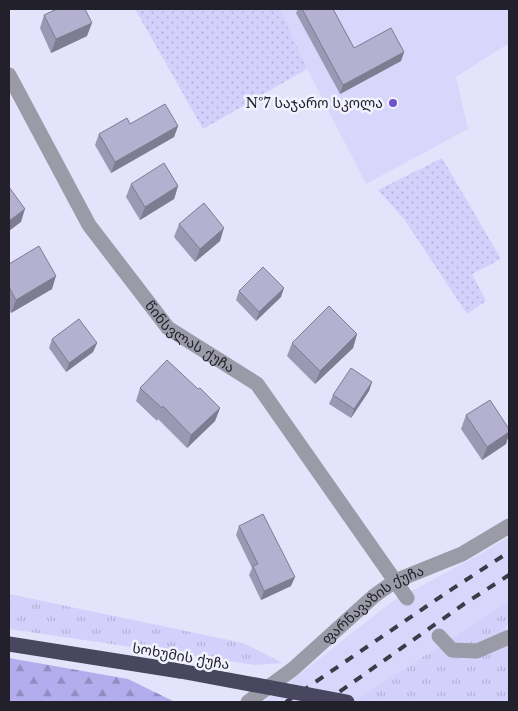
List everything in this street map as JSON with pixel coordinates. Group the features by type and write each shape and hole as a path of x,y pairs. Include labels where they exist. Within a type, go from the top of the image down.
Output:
{"highway":[{"name":"სოხუმის ქუჩა","path":"9,644 180,671 347,702"}],"street":[{"name":"წინსვლას ქუჩა","path":"9,75 89,225 101,241 168,328 257,384 407,598"},
{"name":"ფარნავაზის ქუჩა","path":"248,702 293,669 374,596 395,581 462,554 509,526"},
{"path":"439,636 452,650 477,652 509,637"}],"shaded area":[{"name":"№7 საჯარო სკოლა","path":"279,9 509,9 509,43 456,77 468,129 366,184 307,69"},
{"path":"509,537 509,601 353,702 264,702 393,601"}],"green space":[{"path":"135,9 280,9 307,69 203,129"},
{"path":"442,158 501,259 472,274 486,301 467,314 404,219 378,190"},
{"path":"9,594 243,643 283,663 256,665 9,629"},
{"path":"509,601 509,621 504,634 509,643 509,702 353,702"},
{"path":"9,658 128,679 175,702 9,702"}],"building":[{"path":"57,9 85,9 92,23 56,39 44,15"},
{"path":"302,9 333,9 354,48 391,28 404,52 343,85"},
{"path":"165,104 178,126 115,162 99,134 127,118 130,124"},
{"path":"164,163 178,186 145,207 131,184"},
{"path":"9,187 25,209 9,221"},
{"path":"204,203 224,228 200,249 179,224"},
{"path":"39,246 56,276 16,300 9,287 9,264"},
{"path":"263,267 284,288 259,312 239,291"},
{"path":"329,306 357,334 320,371 292,343"},
{"path":"79,319 97,343 69,363 52,339"},
{"path":"167,360 220,408 191,435 163,406 162,408 140,388"},
{"path":"351,368 372,382 354,409 333,395"},
{"path":"490,400 509,429 509,432 487,447 466,415"},
{"path":"263,514 295,577 264,591 253,566 258,564 239,526"}],"railway":[{"path":"286,702 509,552"},
{"path":"325,702 464,604 509,575"}],"place":[{"name":"№7 საჯარო სკოლა","path":"393,103"}]}
